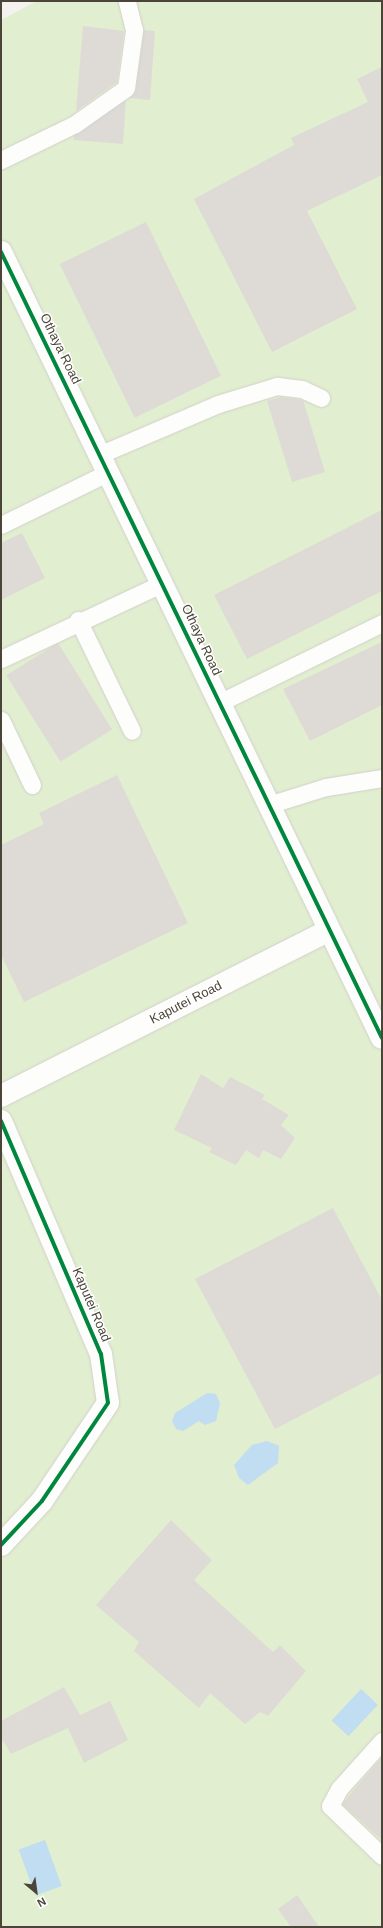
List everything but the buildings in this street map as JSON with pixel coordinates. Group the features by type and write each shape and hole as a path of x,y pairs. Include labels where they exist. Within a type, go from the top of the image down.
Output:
{"street":[{"name":"Othaya Road","path":"1,252 163,583 328,931 382,1038"},
{"name":"Kaputei Road","path":"1,1096 328,931"},
{"name":"Kaputei Road","path":"1,1121 101,1354 108,1403 42,1501 1,1545"}],"lane":[{"path":"1,160 75,124 126,88 134,30 128,1"},
{"path":"1,525 105,463 218,404 277,386 302,390 321,398"},
{"path":"1,659 78,620 163,583"},
{"path":"78,620 132,731"},
{"path":"219,703 382,623"},
{"path":"1,720 32,785"},
{"path":"268,804 326,787 382,778"},
{"path":"382,1741 339,1789 330,1806 382,1856"}],"green space":[{"path":"37,1 382,1 382,1927 1,1927 1,20"}],"water":[{"path":"207,1393 216,1394 220,1403 216,1421 205,1425 199,1421 183,1431 176,1429 172,1421 175,1413"},
{"path":"267,1441 279,1446 278,1463 248,1485 239,1478 234,1465 252,1445"},
{"path":"361,1689 378,1705 348,1736 332,1720"},
{"path":"45,1840 62,1886 35,1896 19,1850"}],"cycle path":[{"path":"1,252 382,1038"},
{"path":"1,1121 101,1354 108,1403 42,1501 1,1545"}]}
